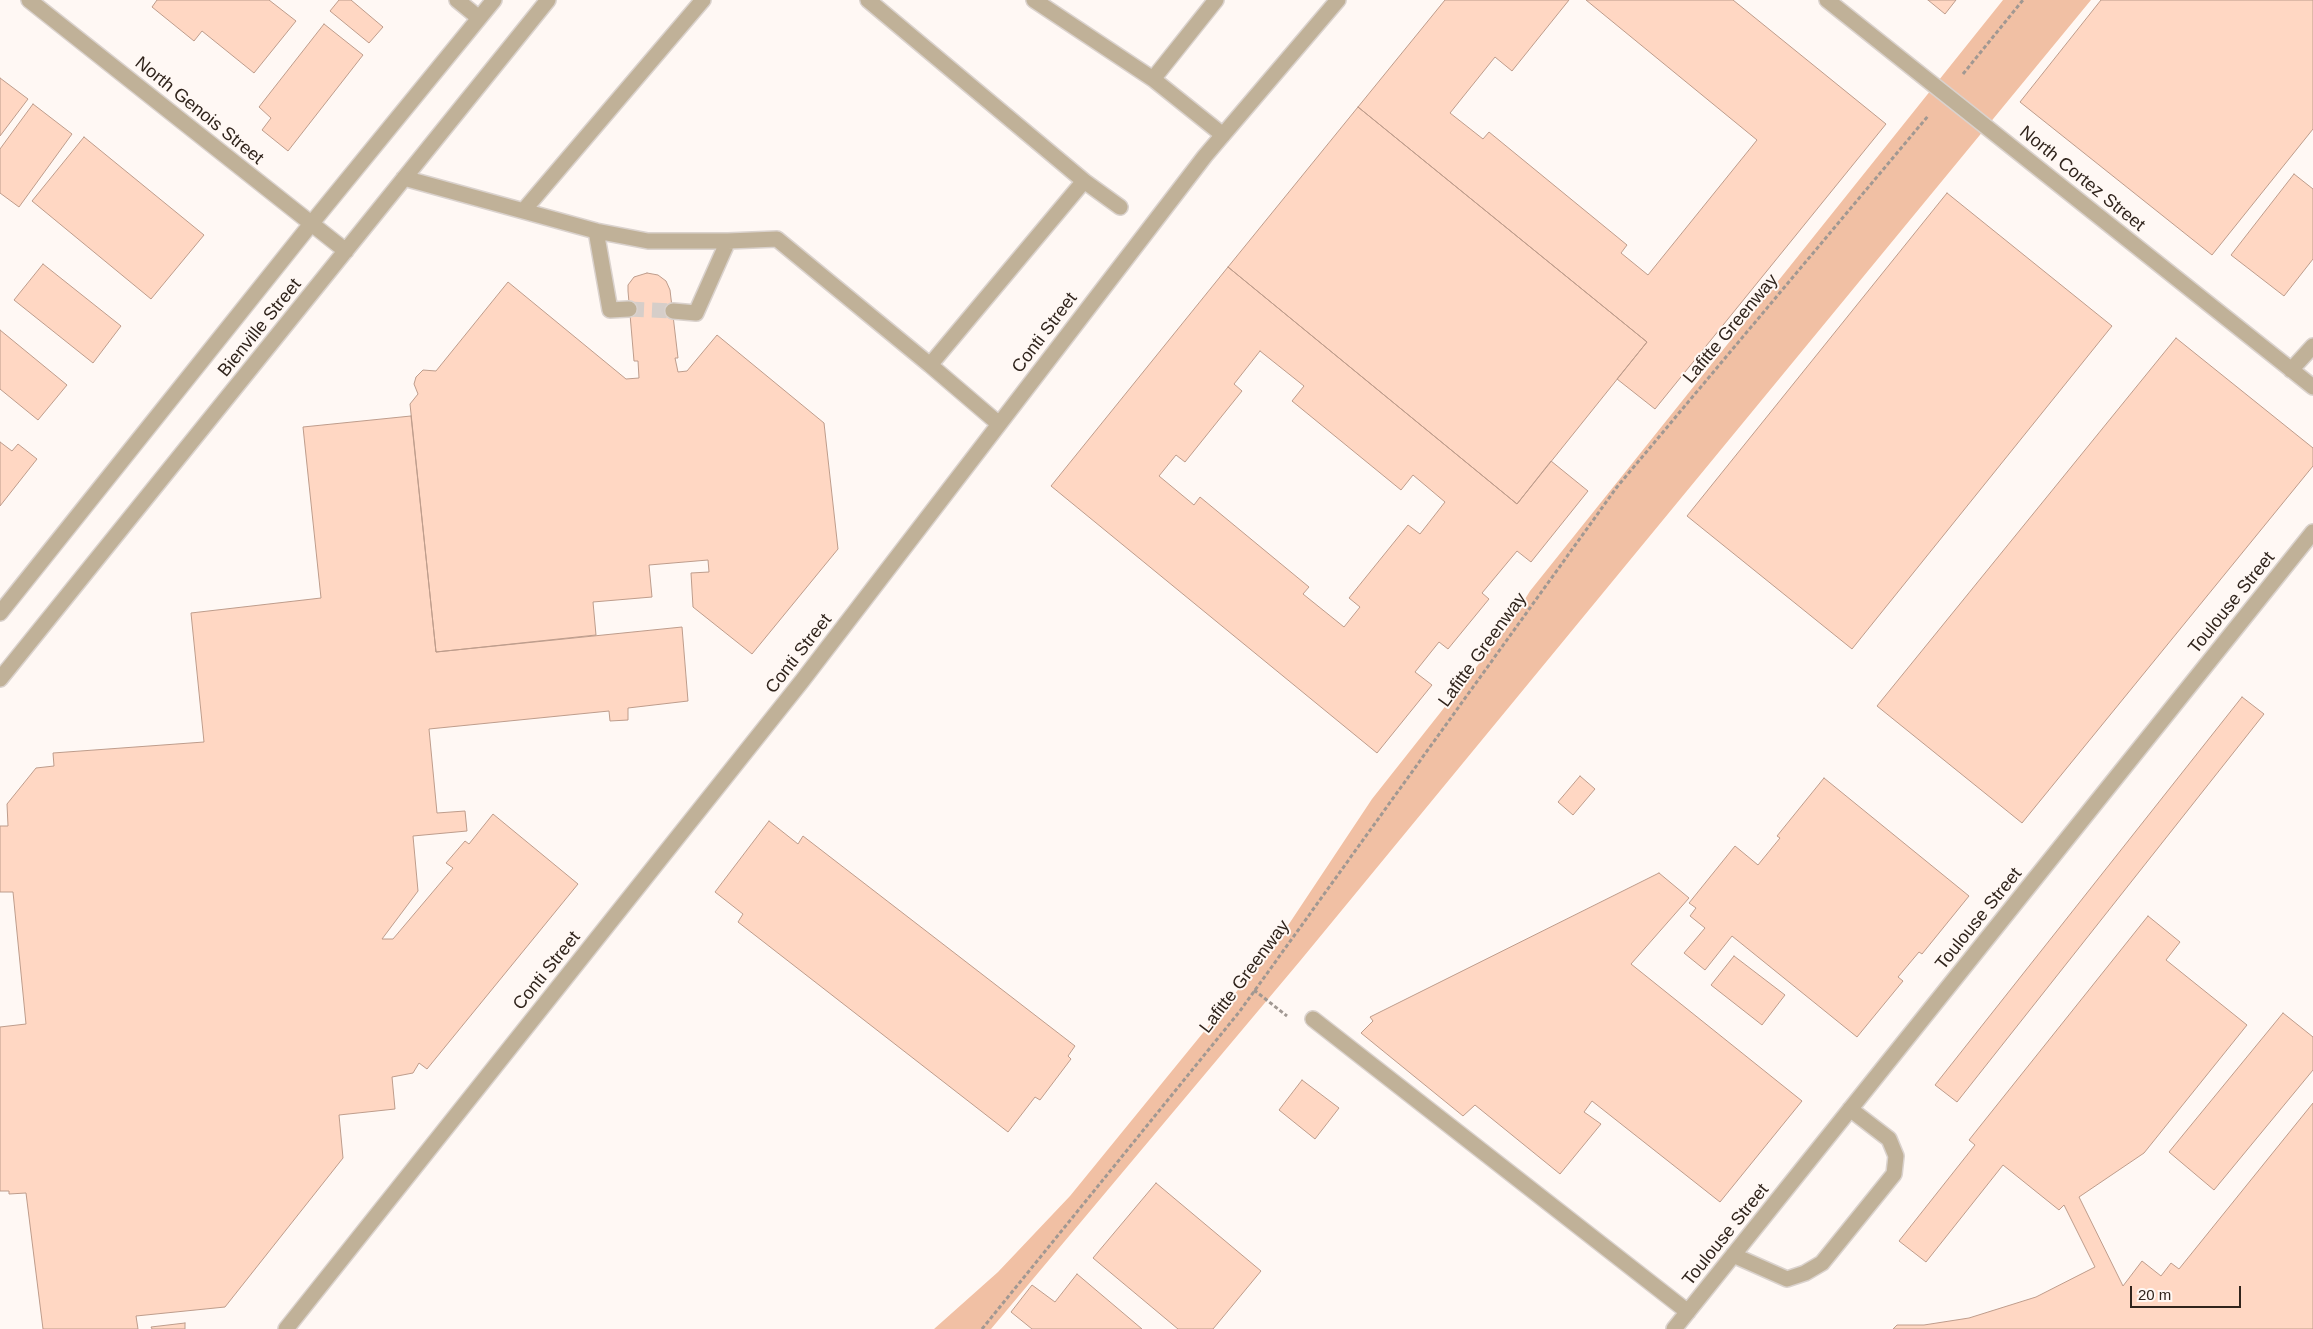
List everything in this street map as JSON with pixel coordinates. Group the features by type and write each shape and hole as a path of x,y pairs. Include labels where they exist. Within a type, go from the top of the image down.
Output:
{"street":[{"name":"North Genois Street","path":"29,0 346,251"},
{"path":"458,0 479,18"},
{"name":"Bienville Street","path":"0,613 311,224 494,0"},
{"name":"Bienville Street","path":"0,679 548,0"},
{"path":"524,210 703,0"},
{"path":"868,0 1084,181 1120,207"},
{"path":"1034,0 1153,79 1223,135"},
{"path":"1153,79 1216,0"},
{"name":"Conti Street","path":"286,1329 802,681 1223,135 1338,0"},
{"name":"North Cortez Street","path":"1828,0 2313,388"},
{"path":"404,178 596,231 648,240 728,241 777,239 999,424"},
{"path":"930,365 1084,181"},
{"path":"596,231 610,310 629,309"},
{"path":"673,311 696,313 728,241"},
{"path":"2291,370 2313,346"},
{"name":"Toulouse Street","path":"1674,1329 2313,532"},
{"path":"1313,1019 1688,1312"},
{"path":"1733,1255 1787,1279 1805,1273 1822,1263 1882,1189 1894,1174 1896,1156 1889,1139 1850,1110"}],"path":[{"name":"Lafitte Greenway","path":"982,1329 1240,1011 1617,487 1946,95 2023,0"}],"shaded area":[{"path":"2003,0 2091,0 1300,961 991,1329 934,1329 998,1272 1070,1196 1277,942 1372,799 1508,627 1530,591"}],"building":[{"path":"157,0 269,0 296,21 254,73 202,31 194,41 152,7"},
{"path":"339,0 351,0 383,27 369,43 330,11"},
{"path":"1445,0 1569,0 1512,71 1495,57 1450,113 1483,139 1489,132 1627,245 1621,253 1648,275 1757,140 1586,0 1733,0 1886,124 1655,409 1617,379 1647,342 1358,107"},
{"path":"1928,0 1956,0 1945,14"},
{"path":"2101,0 2313,0 2313,129 2212,255 2020,102"},
{"path":"324,24 363,55 288,151 262,130 271,118 259,107"},
{"path":"0,78 28,99 0,136"},
{"path":"33,104 72,134 19,207 0,193 0,149"},
{"path":"1358,107 1647,342 1517,504 1228,267"},
{"path":"84,137 204,235 151,299 32,201"},
{"path":"2294,174 2313,189 2313,259 2284,296 2231,255"},
{"path":"1947,193 2112,326 1852,649 1687,516"},
{"path":"43,264 121,326 93,363 14,300"},
{"path":"1228,267 1517,504 1551,461 1588,491 1531,562 1517,551 1482,593 1489,599 1448,649 1439,642 1415,672 1432,685 1377,753 1051,486","holes":["1260,351 1304,386 1292,401 1401,490 1413,475 1445,502 1420,534 1408,525 1349,598 1360,607 1344,627 1303,594 1309,587 1200,497 1194,505 1159,476 1176,455 1185,462 1242,391 1234,384"]},
{"path":"647,273 658,275 666,281 670,290 678,358 675,358 678,372 687,371 717,335 824,423 838,549 752,654 693,607 691,573 709,572 708,560 649,565 652,597 593,602 596,635 436,652 410,404 418,394 414,384 416,377 423,370 436,371 508,282 626,379 639,378 638,361 634,361 628,285 634,277"},
{"path":"0,330 67,385 38,420 0,389"},
{"path":"2176,338 2313,448 2313,466 2022,823 1877,706"},
{"path":"411,416 436,652 682,627 688,701 628,708 628,720 610,721 609,711 429,729 437,813 465,811 467,831 413,836 418,891 382,939 393,939 453,868 446,863 465,841 469,844 493,814 578,884 427,1069 419,1063 413,1073 392,1077 395,1109 339,1115 343,1158 225,1307 136,1316 138,1329 43,1329 26,1193 9,1194 9,1191 0,1191 0,1027 26,1024 13,892 0,892 0,826 8,826 7,804 36,768 54,766 53,753 204,742 191,613 321,598 303,427"},
{"path":"0,442 12,451 18,444 37,459 0,506"},
{"path":"2242,697 2264,714 1957,1102 1935,1085"},
{"path":"1580,776 1595,789 1573,815 1558,802"},
{"path":"1824,778 1969,896 1922,954 1919,952 1898,977 1903,981 1857,1037 1732,936 1705,970 1684,953 1705,928 1690,916 1696,908 1689,903 1735,846 1758,865 1780,838 1777,836"},
{"path":"769,821 798,844 803,836 1075,1046 1068,1056 1071,1059 1040,1100 1035,1097 1008,1132 738,922 743,914 715,892"},
{"path":"1659,873 1689,898 1631,964 1802,1101 1720,1202 1592,1101 1584,1112 1601,1124 1560,1174 1475,1105 1463,1116 1361,1033 1373,1021 1370,1017"},
{"path":"2148,916 2180,942 2166,960 2247,1025 2144,1153 2079,1197 2123,1286 2142,1261 2161,1276 2171,1263 2179,1269 2313,1103 2313,1329 1893,1329 1897,1325 1924,1325 1969,1318 2036,1297 2095,1267 2064,1205 2059,1210 2003,1165 1926,1262 1899,1241 1975,1145 1969,1140"},
{"path":"1734,956 1785,995 1762,1025 1711,985"},
{"path":"2283,1013 2313,1037 2313,1070 2214,1190 2169,1152"},
{"path":"1302,1080 1339,1108 1315,1139 1279,1110"},
{"path":"1156,1183 1261,1271 1213,1329 1178,1329 1093,1258"},
{"path":"1077,1274 1142,1329 1032,1329 1011,1312 1032,1285 1055,1302"},
{"path":"185,1323 185,1329 152,1329 151,1327"}],"tunnel":[{"path":"629,309 673,311"}]}
